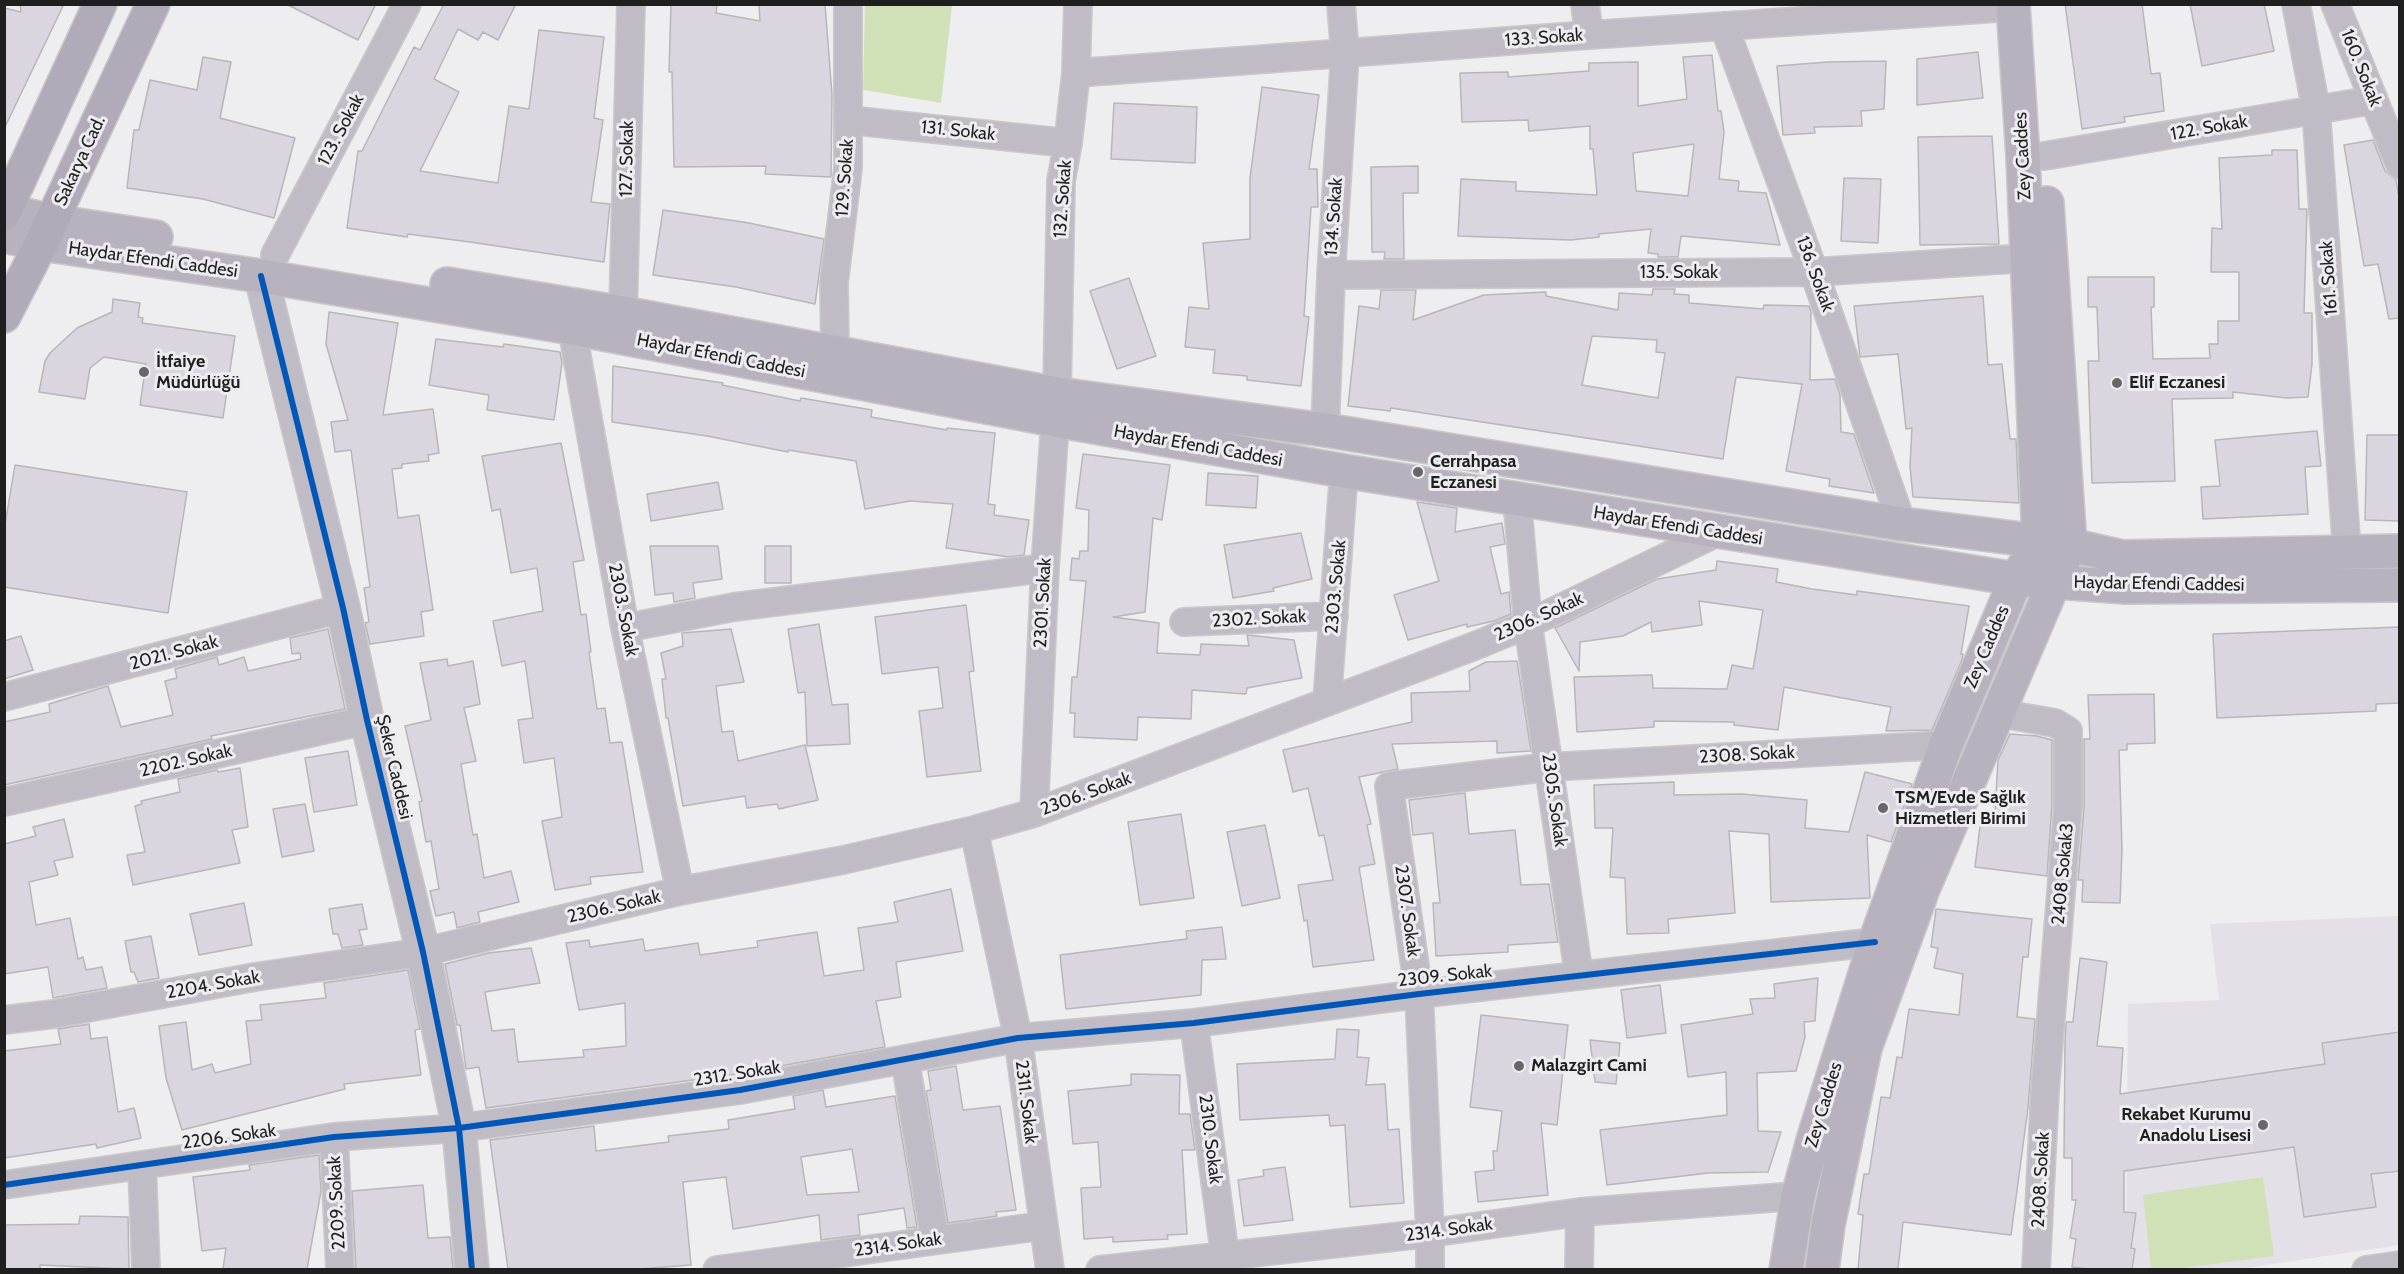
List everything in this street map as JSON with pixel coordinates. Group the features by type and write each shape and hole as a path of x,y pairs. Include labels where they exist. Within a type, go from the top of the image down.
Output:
{"main road":[{"path":"5,217 100,4"},
{"name":"Sakarya Cad.","path":"4,316 153,4"},
{"name":"Zey Caddes","path":"1822,1269 1828,1225 1865,1048 1923,889 2055,582 2044,156 2020,6"},
{"name":"Zey Caddes","path":"2020,6 2028,258 2054,543"},
{"name":"Haydar Efendi Caddesi","path":"5,217 46,232 268,265 623,313 835,351 1056,407 1344,471 1716,533 2016,579 2055,582 2125,587 2400,585"},
{"name":"Haydar Efendi Caddesi","path":"268,265 572,328 1056,407 1325,430 1902,524 2054,543 2123,557 2400,551"},
{"name":"Zey Caddes","path":"1786,1269 1798,1196 1817,1125 1875,942 1946,745 2016,579 2054,543"}],"street":[{"name":"123. Sokak","path":"268,265 406,4"},
{"name":"127. Sokak","path":"623,313 631,4"},
{"name":"129. Sokak","path":"835,351 834,283 848,168 848,4"},
{"name":"132. Sokak","path":"1056,407 1061,181 1076,73 1078,4"},
{"name":"134. Sokak","path":"1325,430 1331,274 1345,53 1341,4"},
{"path":"1585,4 1589,35"},
{"name":"161. Sokak","path":"2296,4 2316,109 2347,553"},
{"name":"160. Sokak","path":"2335,4 2400,165"},
{"name":"133. Sokak","path":"1076,73 1724,26 1785,14 2020,6"},
{"name":"136. Sokak","path":"1724,26 1814,272 1902,524"},
{"name":"122. Sokak","path":"2044,156 2374,100"},
{"name":"131. Sokak","path":"848,120 1068,143"},
{"name":"135. Sokak","path":"1331,274 1814,272 2028,258"},
{"name":"Şeker Caddesi","path":"268,265 367,720 423,952 459,1128 472,1269"},
{"name":"2303. Sokak","path":"572,328 625,628 680,891"},
{"name":"2301. Sokak","path":"1034,813 1045,568 1056,407"},
{"name":"2303. Sokak","path":"1327,702 1344,471"},
{"name":"2305. Sokak","path":"1517,499 1528,624 1579,976"},
{"name":"2306. Sokak","path":"423,952 680,891 843,860 974,830 1034,813 1528,624 1716,533"},
{"path":"625,628 734,607 1045,568"},
{"name":"2021. Sokak","path":"4,697 343,609"},
{"name":"2302. Sokak","path":"1184,622 1334,616"},
{"name":"2408 Sokak3","path":"1998,713 2055,723 2068,731 2068,806 2045,1090"},
{"name":"2202. Sokak","path":"4,802 367,720"},
{"name":"2308. Sokak","path":"1549,767 1946,745"},
{"name":"2307. Sokak","path":"1430,1269 1431,1233 1419,993 1389,786 1549,767"},
{"name":"2311. Sokak","path":"974,830 1018,1038 1042,1226 1050,1269"},
{"name":"2309. Sokak","path":"1018,1038 1194,1023 1419,993 1875,942"},
{"name":"2204. Sokak","path":"4,1020 54,1014 255,977 423,952"},
{"name":"2310. Sokak","path":"1194,1023 1225,1256"},
{"name":"2312. Sokak","path":"459,1128 740,1090 1018,1038"},
{"path":"905,1059 935,1240"},
{"name":"2408. Sokak","path":"2036,1269 2045,1090"},
{"name":"2206. Sokak","path":"4,1185 334,1137 459,1128"},
{"name":"2209. Sokak","path":"334,1137 340,1269"},
{"path":"142,1165 146,1269"},
{"name":"2314. Sokak","path":"1100,1269 1225,1256 1263,1261 1431,1233 1580,1212 1798,1196"},
{"path":"1579,1269 1580,1212"},
{"name":"2314. Sokak","path":"717,1269 1042,1226"},
{"path":"2366,1269 2400,1265"}],"shaded area":[{"name":"Rekabet Kurumu Anadolu Lisesi","path":"2399,916 2399,1245 2239,1269 2126,1270 2128,1004 2219,1000 2210,924"}],"green space":[{"path":"865,5 952,5 941,103 863,90"},
{"path":"2263,1177 2274,1256 2175,1269 2151,1269 2143,1195"}],"building":[{"path":"20,4 64,4 4,129 4,8 21,12"},
{"path":"286,4 376,4 358,40"},
{"path":"444,4 516,4 498,40 483,32 478,40 458,29 434,79 459,92 420,171 498,183 509,106 529,109 539,30 604,37 594,118 603,120 591,202 610,204 604,262 470,242 408,234 407,237 347,228 358,151 362,151 414,47 420,50"},
{"path":"671,4 717,4 716,13 760,21 759,4 825,4 832,95 831,177 765,174 766,166 674,167 672,72 669,72"},
{"path":"2065,4 2142,4 2151,74 2160,73 2164,111 2124,117 2125,122 2082,129"},
{"path":"2190,4 2264,4 2274,51 2202,66"},
{"path":"1978,52 1983,98 1917,105 1917,59"},
{"path":"1712,55 1718,111 1721,111 1724,132 1719,179 1739,181 1738,191 1766,193 1780,245 1681,236 1678,257 1658,257 1658,254 1648,253 1651,229 1599,234 1599,237 1571,240 1458,236 1461,179 1516,182 1516,191 1597,195 1593,149 1590,149 1590,126 1529,131 1528,120 1462,122 1460,73 1508,72 1508,77 1589,71 1589,63 1638,62 1638,106 1687,99 1683,57","holes":["1694,144 1688,196 1636,191 1633,153"]},
{"path":"203,57 231,62 220,118 295,138 274,218 203,199 127,188 134,130 139,130 150,80 197,90"},
{"path":"1886,61 1884,109 1861,111 1862,126 1814,127 1815,133 1783,135 1777,66"},
{"path":"1262,87 1319,95 1309,169 1317,169 1318,207 1311,207 1304,316 1309,317 1301,386 1247,380 1247,376 1213,373 1215,350 1185,347 1189,307 1209,309 1203,243 1250,239 1250,178"},
{"path":"1114,103 1197,107 1195,163 1111,159"},
{"path":"1992,136 1999,244 1920,245 1918,137"},
{"path":"2373,140 2385,171 2396,180 2400,204 2400,318 2389,319 2378,264 2364,266 2344,145"},
{"path":"2272,150 2297,150 2299,209 2307,209 2304,313 2312,313 2312,364 2308,397 2287,398 2233,392 2233,398 2172,399 2175,481 2092,483 2088,361 2099,361 2097,307 2088,307 2088,277 2154,277 2154,307 2151,307 2153,359 2210,358 2209,344 2218,344 2218,321 2239,321 2239,272 2211,272 2212,228 2222,229 2219,158 2272,155"},
{"path":"1418,166 1418,193 1403,193 1404,259 1384,259 1385,252 1372,252 1371,167"},
{"path":"1844,178 1881,179 1878,243 1841,241"},
{"path":"663,210 749,223 824,239 815,304 736,287 653,275"},
{"path":"1129,278 1156,356 1117,369 1090,291"},
{"path":"1653,289 1675,289 1674,294 1689,295 1689,303 1763,309 1764,305 1809,306 1811,312 1810,380 1835,379 1840,395 1841,432 1854,434 1874,493 1829,486 1830,479 1786,471 1802,384 1736,377 1723,459 1391,408 1390,411 1348,406 1359,306 1379,309 1381,290 1416,290 1413,320 1484,295 1546,292 1546,296 1618,310 1619,293 1652,295","holes":["1592,336 1657,340 1656,352 1665,353 1658,398 1582,385"]},
{"path":"1983,296 1988,365 2002,364 2010,439 2016,439 2019,503 1913,497 1910,466 1912,428 1906,429 1898,354 1860,357 1854,306"},
{"path":"113,299 140,303 138,317 143,318 142,323 235,336 223,418 140,405 146,364 104,357 90,368 85,399 39,392 45,361 50,353 77,328 112,312"},
{"path":"329,312 398,323 383,415 433,409 439,453 428,455 429,461 402,464 402,468 392,469 398,518 419,515 433,610 421,612 424,636 370,644 365,623 369,622 364,588 370,587 351,450 335,452 331,422 348,420 326,344"},
{"path":"436,339 503,347 504,344 560,352 562,363 554,420 487,410 489,395 429,385"},
{"path":"613,366 723,383 722,385 800,401 801,398 872,410 871,417 947,430 947,428 995,433 988,504 995,505 994,515 1029,520 1024,555 1009,557 946,548 953,504 910,501 865,509 856,461 788,450 788,452 707,436 612,422"},
{"path":"2317,431 2321,466 2305,467 2308,514 2203,519 2201,487 2220,486 2215,440"},
{"path":"2367,435 2400,435 2400,521 2365,520"},
{"path":"561,443 584,560 573,562 581,615 586,614 597,709 605,708 610,743 622,742 643,872 590,877 591,884 555,890 542,821 562,817 554,758 524,763 518,720 533,718 525,661 502,666 493,621 543,611 537,568 511,573 500,509 492,511 482,456"},
{"path":"1083,454 1170,465 1162,520 1153,518 1145,612 1113,617 1159,623 1157,653 1200,655 1201,644 1249,646 1247,635 1294,640 1302,678 1247,688 1246,694 1192,690 1191,719 1138,717 1137,740 1074,737 1075,713 1070,713 1072,677 1077,677 1086,581 1070,580 1072,558 1079,559 1080,551 1088,551 1089,510 1076,508"},
{"path":"15,465 187,492 168,613 4,587 4,531"},
{"path":"1208,473 1258,476 1256,508 1206,505"},
{"path":"718,482 723,509 651,521 647,494"},
{"path":"1417,502 1457,508 1455,532 1502,523 1505,544 1490,547 1501,594 1509,592 1511,614 1494,621 1467,627 1467,624 1408,640 1394,595 1439,581"},
{"path":"1301,533 1312,579 1273,588 1274,591 1233,598 1224,545"},
{"path":"650,546 718,546 722,579 693,583 695,598 674,602 673,593 655,595"},
{"path":"765,546 791,546 791,583 765,583"},
{"path":"1717,561 1778,569 1776,582 1812,589 1857,595 1857,591 1969,606 1962,660 1932,730 1886,731 1891,707 1784,687 1778,730 1734,725 1734,722 1654,721 1654,727 1577,732 1574,677 1652,675 1653,688 1727,689 1732,665 1753,669 1763,610 1699,601 1702,625 1652,632 1651,622 1623,636 1580,642 1579,671 1555,628 1657,579 1716,570"},
{"path":"966,605 974,671 969,672 981,771 927,777 919,711 943,708 938,667 882,674 875,617"},
{"path":"819,624 832,705 848,704 850,744 807,746 805,692 798,693 788,629"},
{"path":"2400,627 2400,703 2376,704 2376,711 2217,718 2213,634"},
{"path":"328,629 345,709 211,736 212,739 4,785 4,722 50,712 49,704 108,686 121,727 173,715 165,681 177,678 175,669 217,657 219,665 244,657 248,671 301,659 300,653 292,654 290,638"},
{"path":"731,629 744,682 716,686 722,732 733,731 738,761 805,745 818,800 779,809 777,804 747,808 745,796 683,806 668,718 666,718 662,679 666,679 661,653 683,646 682,633"},
{"path":"21,636 33,670 4,679 4,641"},
{"path":"447,659 448,666 473,661 480,704 464,708 476,761 461,764 473,835 477,834 484,878 511,871 519,902 478,912 480,922 457,928 454,912 436,916 430,891 439,889 431,841 426,842 419,802 422,801 405,726 431,720 420,663"},
{"path":"1517,661 1531,751 1497,753 1497,741 1392,744 1398,769 1359,777 1371,824 1367,825 1375,864 1359,867 1374,960 1313,967 1307,920 1304,921 1298,885 1333,880 1324,835 1319,836 1308,788 1293,792 1283,750 1412,722 1411,693 1470,691 1469,671 1486,662"},
{"path":"2154,694 2155,743 2127,744 2127,750 2119,750 2122,849 2120,903 2082,902 2083,880 2078,880 2084,807 2084,739 2090,739 2088,695"},
{"path":"2010,734 2037,736 2052,740 2052,805 2047,876 1975,867 1982,810 1995,812 1998,760"},
{"path":"348,751 357,805 314,812 305,758"},
{"path":"240,768 248,827 232,830 240,863 133,885 127,855 145,852 135,806 142,804 141,801 180,792 178,779 217,770 218,772"},
{"path":"1865,772 1912,784 1891,842 1867,835 1870,898 1771,902 1769,834 1729,831 1735,913 1668,919 1669,933 1627,934 1625,878 1610,877 1613,828 1595,828 1594,785 1674,782 1674,795 1742,794 1807,800 1805,828 1849,832"},
{"path":"1465,793 1469,834 1515,830 1521,885 1549,884 1558,942 1508,945 1508,952 1436,956 1433,903 1440,903 1433,833 1413,835 1409,800"},
{"path":"305,804 314,851 282,857 273,809"},
{"path":"1181,814 1194,898 1140,905 1128,822"},
{"path":"64,819 73,857 54,861 58,875 29,882 36,925 70,918 78,959 83,957 86,970 102,967 107,988 53,998 48,967 4,974 4,844 36,836 33,827"},
{"path":"1265,825 1280,898 1242,906 1227,832"},
{"path":"951,889 963,951 896,962 901,997 876,1001 885,1047 737,1074 486,1108 479,1067 466,1069 460,1025 457,1025 445,964 488,953 531,948 540,983 485,992 492,1031 514,1029 518,1062 584,1057 583,1050 626,1046 625,1003 579,1010 566,943 589,940 590,947 643,939 645,951 698,943 700,955 758,947 757,941 817,932 824,976 864,970 858,928 898,922 894,902"},
{"path":"244,903 252,945 199,955 190,914"},
{"path":"362,904 367,929 359,930 363,945 342,948 338,934 333,934 329,909"},
{"path":"1936,909 2032,919 2028,957 2023,957 2017,1017 2035,1019 2028,1108 2011,1235 1903,1222 1898,1269 1858,1269 1863,1215 1858,1214 1864,1174 1869,1174 1881,1097 1890,1098 1897,1057 1902,1058 1909,1009 1959,1015 1963,974 1934,968 1938,948 1931,947"},
{"path":"1222,927 1226,959 1202,960 1201,995 1066,1009 1060,955 1187,939 1186,931"},
{"path":"151,936 159,978 138,982 134,972 131,972 125,941"},
{"path":"2080,958 2107,962 2097,1046 2123,1048 2120,1094 2325,1064 2322,1043 2400,1032 2400,1171 2371,1174 2376,1207 2304,1217 2294,1147 2124,1171 2124,1212 2136,1213 2131,1248 2135,1249 2132,1269 2072,1267 2076,1239 2070,1238 2076,1200 2072,1200 2072,1158 2064,1158 2065,1042 2066,1022 2073,1022"},
{"path":"408,970 420,1029 415,1030 421,1075 344,1084 345,1089 182,1130 166,1078 159,1026 186,1022 192,1070 212,1064 215,1073 251,1064 246,1021 262,1020 260,1005 326,998 324,983"},
{"path":"1818,978 1815,1021 1804,1022 1805,1037 1796,1071 1757,1073 1758,1131 1781,1132 1768,1172 1708,1173 1607,1185 1600,1130 1727,1115 1726,1072 1688,1077 1681,1025 1753,1014 1750,999 1775,998 1774,984"},
{"path":"1660,985 1666,1033 1627,1038 1621,990"},
{"name":"Malazgirt Cami","path":"1481,1015 1568,1025 1557,1125 1541,1123 1548,1195 1478,1202 1475,1172 1494,1170 1493,1151 1497,1151 1502,1111 1470,1107"},
{"path":"89,1024 91,1039 107,1037 118,1112 134,1108 141,1138 97,1148 96,1144 4,1158 4,1051 61,1044 58,1029"},
{"path":"1337,1029 1359,1030 1357,1057 1369,1058 1366,1085 1385,1084 1388,1130 1399,1129 1404,1203 1350,1207 1345,1125 1330,1126 1329,1115 1240,1120 1237,1064 1335,1059"},
{"path":"1590,1040 1620,1043 1616,1084 1595,1082"},
{"path":"956,1066 963,1110 1000,1106 1016,1210 996,1212 997,1216 948,1223 926,1091 931,1090 928,1071"},
{"path":"1131,1074 1180,1075 1179,1114 1190,1114 1195,1150 1182,1150 1187,1234 1167,1235 1168,1239 1113,1242 1113,1237 1084,1239 1081,1188 1101,1187 1098,1142 1073,1144 1068,1091 1131,1085"},
{"path":"823,1090 826,1107 895,1096 917,1227 907,1228 904,1208 858,1215 860,1235 821,1240 819,1215 733,1229 726,1177 683,1182 691,1265 639,1269 508,1269 490,1140 594,1126 596,1151 669,1142 668,1136 729,1129 728,1120 795,1109 793,1096","holes":["852,1149 859,1192 807,1195 801,1157"]},
{"path":"319,1155 321,1191 307,1269 223,1269 226,1248 202,1251 193,1177 250,1170 249,1165"},
{"path":"1285,1167 1293,1220 1244,1226 1238,1180 1264,1176 1263,1170"},
{"path":"423,1185 428,1238 450,1237 453,1269 356,1269 352,1191"},
{"path":"80,1216 128,1217 129,1269 40,1265 40,1269 4,1269 4,1225 79,1224"}],"cycle path":[{"path":"261,276 343,608 367,720 423,952 459,1128 472,1270"},
{"path":"4,1185 334,1137 459,1128 740,1090 1018,1038 1194,1023 1419,994 1875,942"}],"place":[{"name":"İtfaiye Müdürlüğü","path":"144,372"},
{"name":"Elif Eczanesi","path":"2117,383"},
{"name":"Cerrahpasa Eczanesi","path":"1418,472"},
{"name":"TSM/Evde Sağlık Hizmetleri Birimi","path":"1883,808"},
{"name":"Malazgirt Cami","path":"1519,1066"},
{"name":"Rekabet Kurumu Anadolu Lisesi","path":"2263,1125"}]}
